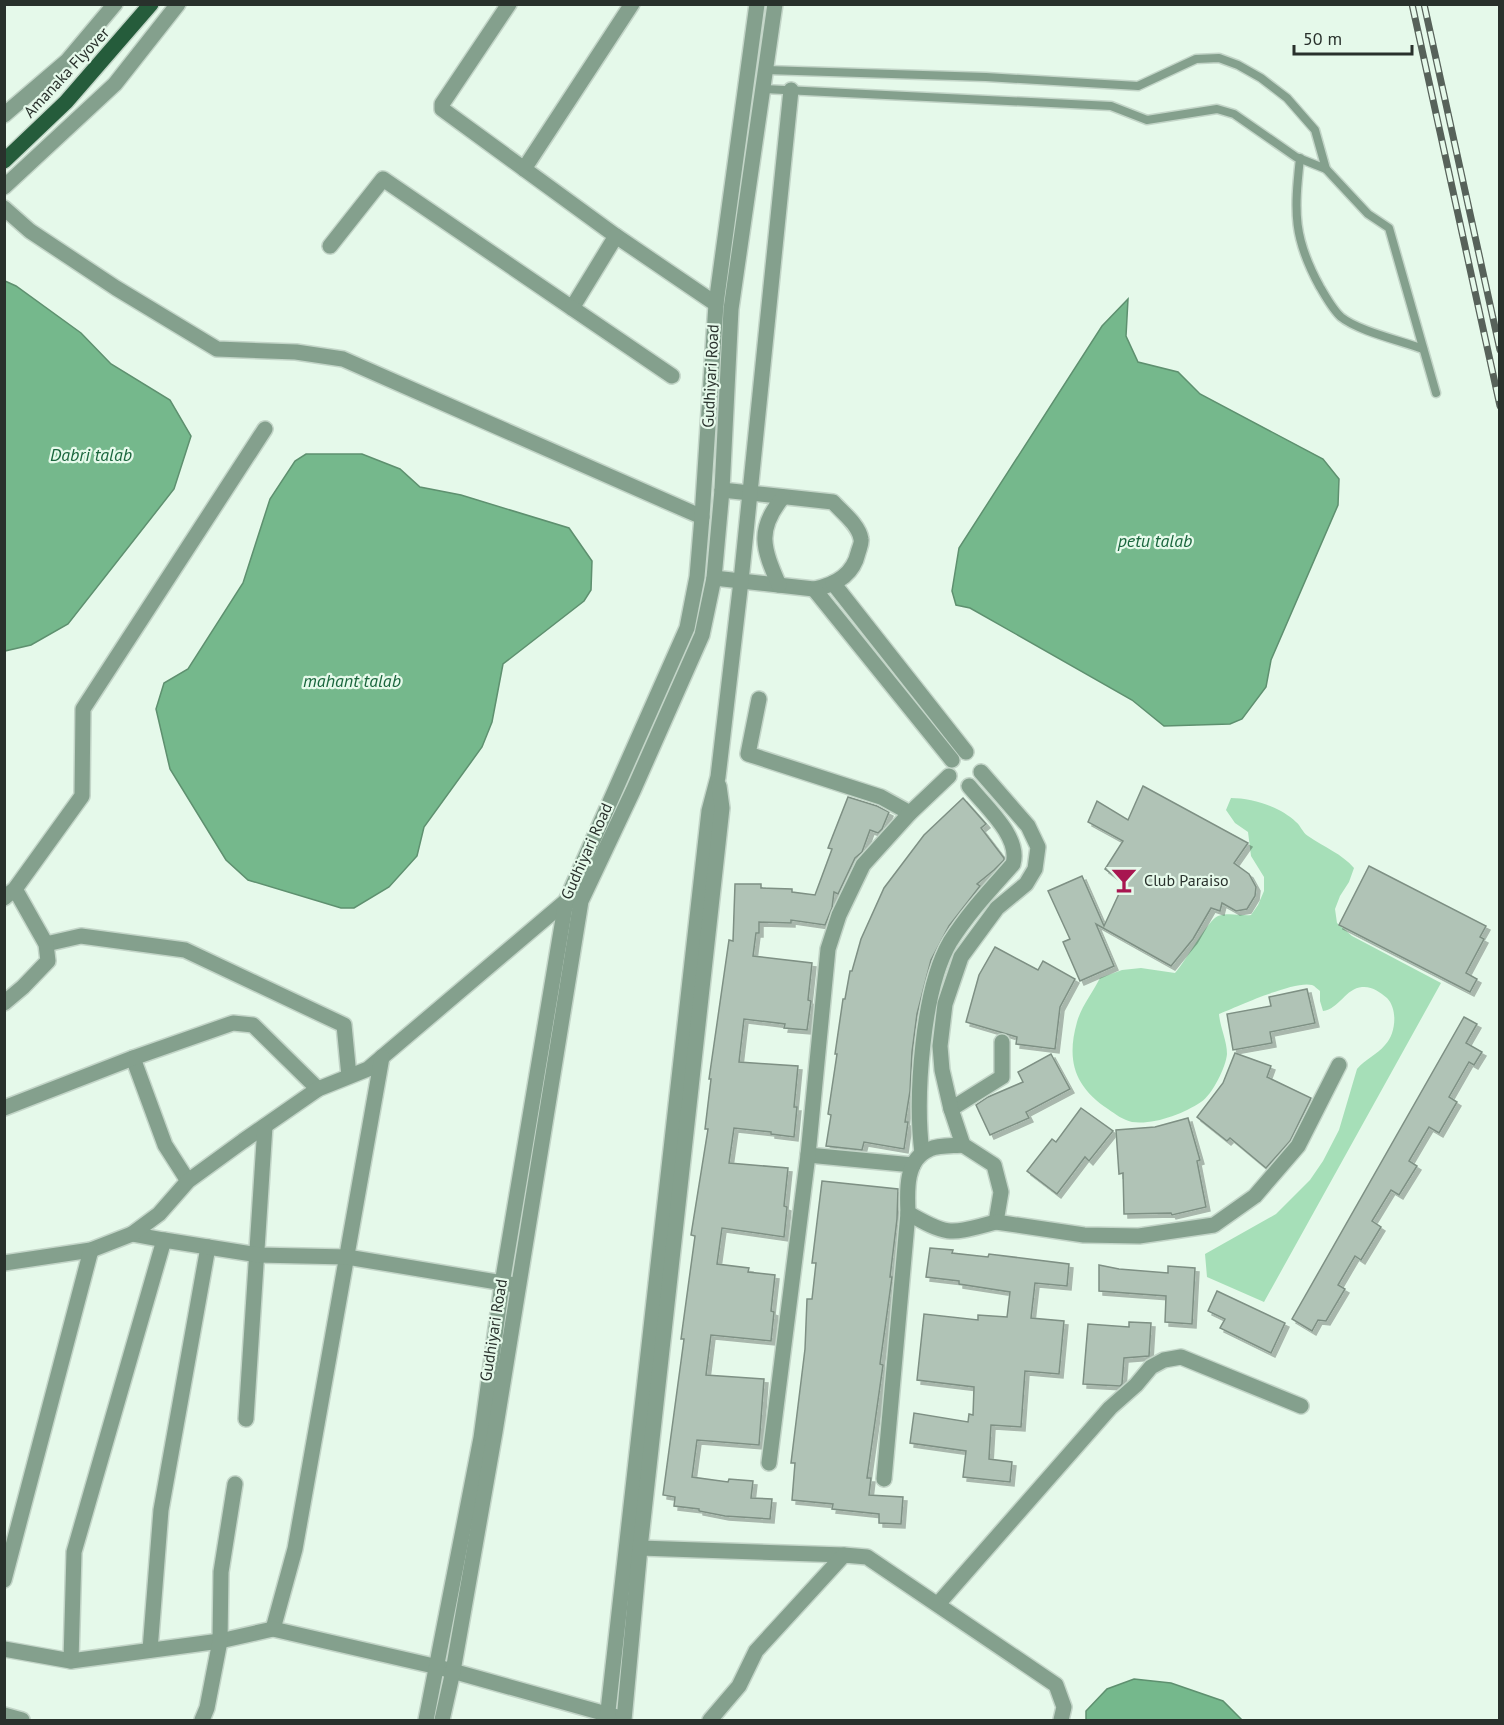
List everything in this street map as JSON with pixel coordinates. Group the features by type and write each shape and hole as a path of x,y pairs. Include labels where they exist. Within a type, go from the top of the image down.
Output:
{"main road":[{"name":"Amanaka Flyover","path":"4,161 66,102 151,4"}],"street":[{"path":"4,115 67,61 115,4"},
{"path":"4,187 115,84 178,4"},
{"path":"509,4 442,104 442,109 616,236 716,304"},
{"path":"524,169 632,4"},
{"name":"Gudhiyari Road","path":"442,1720 453,1671 510,1285 573,901 687,628 697,577 716,304 757,4"},
{"name":"Gudhiyari Road","path":"573,901 633,791 702,635 714,578 722,490 731,309 775,4"},
{"path":"607,1718 709,811 718,777 741,581 790,90"},
{"path":"330,246 383,179 672,376"},
{"path":"4,208 30,231 116,288 217,349 296,352 343,359 702,517"},
{"path":"572,308 616,236"},
{"path":"4,1003 48,961 46,944 10,893 82,796 83,709 265,429"},
{"path":"714,578 814,589 833,584 849,573 857,560 861,540 856,527 833,502 722,490"},
{"path":"779,585 766,551 765,530 771,512 783,497"},
{"path":"833,584 966,752 974,756 981,772 1029,826 1038,847 1035,870 1026,884 997,908 961,957 945,1004 940,1046 942,1070 951,1109 963,1145"},
{"path":"814,589 952,760"},
{"path":"759,699 748,754 881,797 910,813"},
{"path":"966,752 958,753 948,767 949,776 953,782 969,786 977,781 981,772"},
{"path":"769,1463 808,1155 828,949 839,915 863,864 910,813 949,776"},
{"path":"4,1649 71,1661 220,1641 273,1629 438,1667 607,1718 627,1720 640,1548 722,808 718,777"},
{"path":"884,1479 908,1213 907,1187 917,1159 923,1044 930,1001 949,945 968,915 1013,864 1016,857 1015,848 1006,831 969,786"},
{"path":"4,1263 91,1250 132,1234 159,1214 188,1181 265,1126 318,1089 368,1069 573,901"},
{"path":"46,944 81,936 185,950 344,1025 349,1076"},
{"path":"930,1001 945,1004"},
{"path":"4,1108 133,1058 233,1023 253,1025 318,1089"},
{"path":"951,1109 1002,1077 1002,1042"},
{"path":"273,1629 295,1549 382,1057"},
{"path":"133,1058 165,1145 188,1181"},
{"path":"908,1213 946,1232 960,1232 996,1222 1084,1235 1139,1236 1214,1225 1255,1196 1298,1146 1339,1065"},
{"path":"246,1419 265,1126"},
{"path":"808,1155 917,1159 932,1148 963,1145 994,1165 1001,1192 996,1222"},
{"path":"132,1234 258,1255 347,1257 510,1285"},
{"path":"71,1661 74,1552 164,1240"},
{"path":"150,1650 161,1510 208,1247"},
{"path":"4,1580 91,1250"},
{"name":"Gudhiyari Road","path":"426,1720 510,1285"},
{"path":"938,1604 1110,1408 1136,1385 1151,1367 1164,1360 1181,1357 1301,1406"},
{"path":"202,1720 207,1708 220,1641 221,1572 235,1484"},
{"path":"640,1548 867,1557 1056,1685 1064,1707 1062,1720"},
{"path":"710,1720 739,1686 756,1651 843,1555"},
{"path":"4,1715 22,1720"}],"lane":[{"path":"766,70 986,77 1138,86 1196,59 1218,58 1238,65 1261,78 1287,98 1315,130 1326,169"},
{"path":"764,89 1111,106 1147,120 1217,109 1234,114 1300,158 1326,169 1368,214 1389,228 1436,393"},
{"path":"1300,158 1296,198 1297,232 1308,266 1326,298 1341,317 1361,327 1423,349"}],"shaded area":[{"path":"1231,798 1257,802 1282,812 1298,824 1304,833 1349,863 1354,868 1335,909 1337,923 1352,936 1441,983 1264,1302 1207,1277 1205,1254 1276,1214 1310,1180 1339,1130 1357,1069 1382,1048 1392,1035 1394,1015 1391,1003 1372,988 1362,987 1351,991 1334,1007 1323,1011 1320,991 1312,985 1304,985 1293,986 1266,995 1219,1014 1227,1054 1218,1080 1210,1093 1186,1111 1150,1122 1132,1122 1113,1113 1097,1101 1081,1082 1073,1061 1077,1022 1100,978 1122,970 1141,968 1175,973 1213,919 1226,914 1251,915 1258,905 1264,891 1264,877 1251,856 1248,832 1235,823 1226,810"}],"water":[{"name":"Dabri talab","path":"5,281 16,286 81,333 111,364 170,400 191,436 174,489 68,624 31,645 5,651"},
{"name":"petu talab","path":"1128,299 1126,336 1138,362 1178,372 1200,394 1323,459 1339,479 1338,505 1271,660 1266,687 1242,719 1230,724 1164,726 1132,700 970,608 956,605 952,591 959,548 1102,326"},
{"name":"mahant talab","path":"306,454 362,454 400,469 420,487 461,495 569,528 592,561 591,590 584,601 503,664 492,722 482,747 424,827 417,856 389,887 354,908 341,908 248,880 226,860 170,769 156,709 164,683 188,669 243,583 270,499 295,461"},
{"path":"1134,1679 1171,1683 1223,1701 1242,1720 1086,1720 1086,1711 1107,1689"}],"building":[{"path":"1143,786 1248,843 1234,863 1249,874 1256,887 1255,896 1247,909 1236,911 1222,903 1220,911 1211,908 1193,939 1171,966 1096,924 1114,966 1080,981 1063,942 1070,939 1048,891 1082,876 1104,926 1124,883 1105,869 1123,841 1088,822 1097,801 1128,820"},
{"path":"848,797 889,812 878,833 870,830 862,852 855,858 838,894 834,892 832,908 825,925 791,920 791,923 759,922 759,933 756,933 753,956 812,963 808,1000 811,1001 807,1030 784,1028 785,1024 744,1019 739,1062 798,1066 794,1137 734,1128 729,1163 788,1168 784,1237 722,1228 717,1264 749,1268 748,1272 775,1275 771,1311 774,1312 771,1341 711,1335 706,1375 764,1379 759,1445 697,1440 692,1477 728,1482 729,1479 753,1481 751,1498 772,1499 770,1519 725,1516 699,1511 699,1509 674,1506 675,1497 663,1495 684,1339 681,1339 695,1236 691,1235 708,1129 705,1129 711,1079 709,1079 729,940 733,941 735,884 761,884 761,888 792,889 792,892 815,895 832,849 828,848"},
{"path":"963,798 986,824 981,828 1004,860 977,884 980,886 949,926 931,960 917,1014 904,1149 864,1142 862,1150 826,1146 843,999 845,999 850,971 852,971 861,939 884,888 924,835"},
{"path":"1369,866 1486,926 1480,937 1484,939 1466,973 1477,979 1470,992 1339,925"},
{"path":"995,947 1038,970 1043,961 1075,979 1060,1007 1055,1049 1016,1044 1017,1037 966,1022 979,975"},
{"path":"1307,989 1315,1023 1270,1032 1272,1043 1233,1050 1227,1014 1271,1006 1269,997"},
{"path":"1464,1017 1477,1024 1466,1043 1482,1052 1474,1065 1469,1062 1449,1097 1457,1102 1439,1133 1429,1127 1409,1161 1417,1166 1399,1195 1391,1190 1372,1221 1381,1227 1361,1260 1355,1256 1338,1285 1345,1289 1326,1321 1318,1320 1312,1331 1292,1319"},
{"path":"1235,1053 1271,1066 1267,1077 1311,1098 1290,1141 1266,1168 1230,1138 1227,1141 1197,1117 1223,1083"},
{"path":"1051,1054 1070,1089 1026,1112 1029,1118 990,1135 976,1105 988,1097 1023,1082 1018,1072"},
{"path":"1081,1108 1113,1131 1089,1161 1085,1157 1057,1194 1027,1171 1052,1139 1056,1142"},
{"path":"1188,1118 1200,1160 1197,1161 1206,1207 1172,1215 1171,1213 1124,1214 1123,1173 1119,1174 1116,1130 1155,1127"},
{"path":"822,1181 898,1189 890,1277 892,1277 880,1364 883,1365 867,1478 871,1478 869,1495 903,1497 901,1524 879,1523 879,1514 832,1509 833,1504 792,1500 795,1463 791,1463 805,1349 807,1299 812,1299 816,1263 812,1263"},
{"path":"930,1248 953,1250 952,1253 988,1257 989,1254 1069,1264 1067,1286 1035,1283 1031,1318 1064,1321 1059,1374 1025,1371 1021,1427 991,1425 989,1459 1012,1462 1010,1482 963,1477 966,1451 910,1443 914,1413 968,1422 969,1414 973,1415 974,1387 917,1380 924,1314 978,1320 978,1315 1007,1317 1010,1292 959,1284 959,1281 926,1277"},
{"path":"1099,1265 1168,1273 1168,1266 1195,1268 1192,1324 1165,1322 1166,1296 1099,1291"},
{"path":"1217,1291 1285,1323 1271,1353 1220,1328 1225,1319 1208,1311"},
{"path":"1129,1322 1151,1323 1149,1356 1124,1358 1120,1386 1083,1384 1088,1324 1129,1327"}],"railway":[{"path":"1412,4 1500,406"},
{"path":"1424,4 1500,350"}],"place":[{"name":"Club Paraiso","path":"1124,880"}]}
